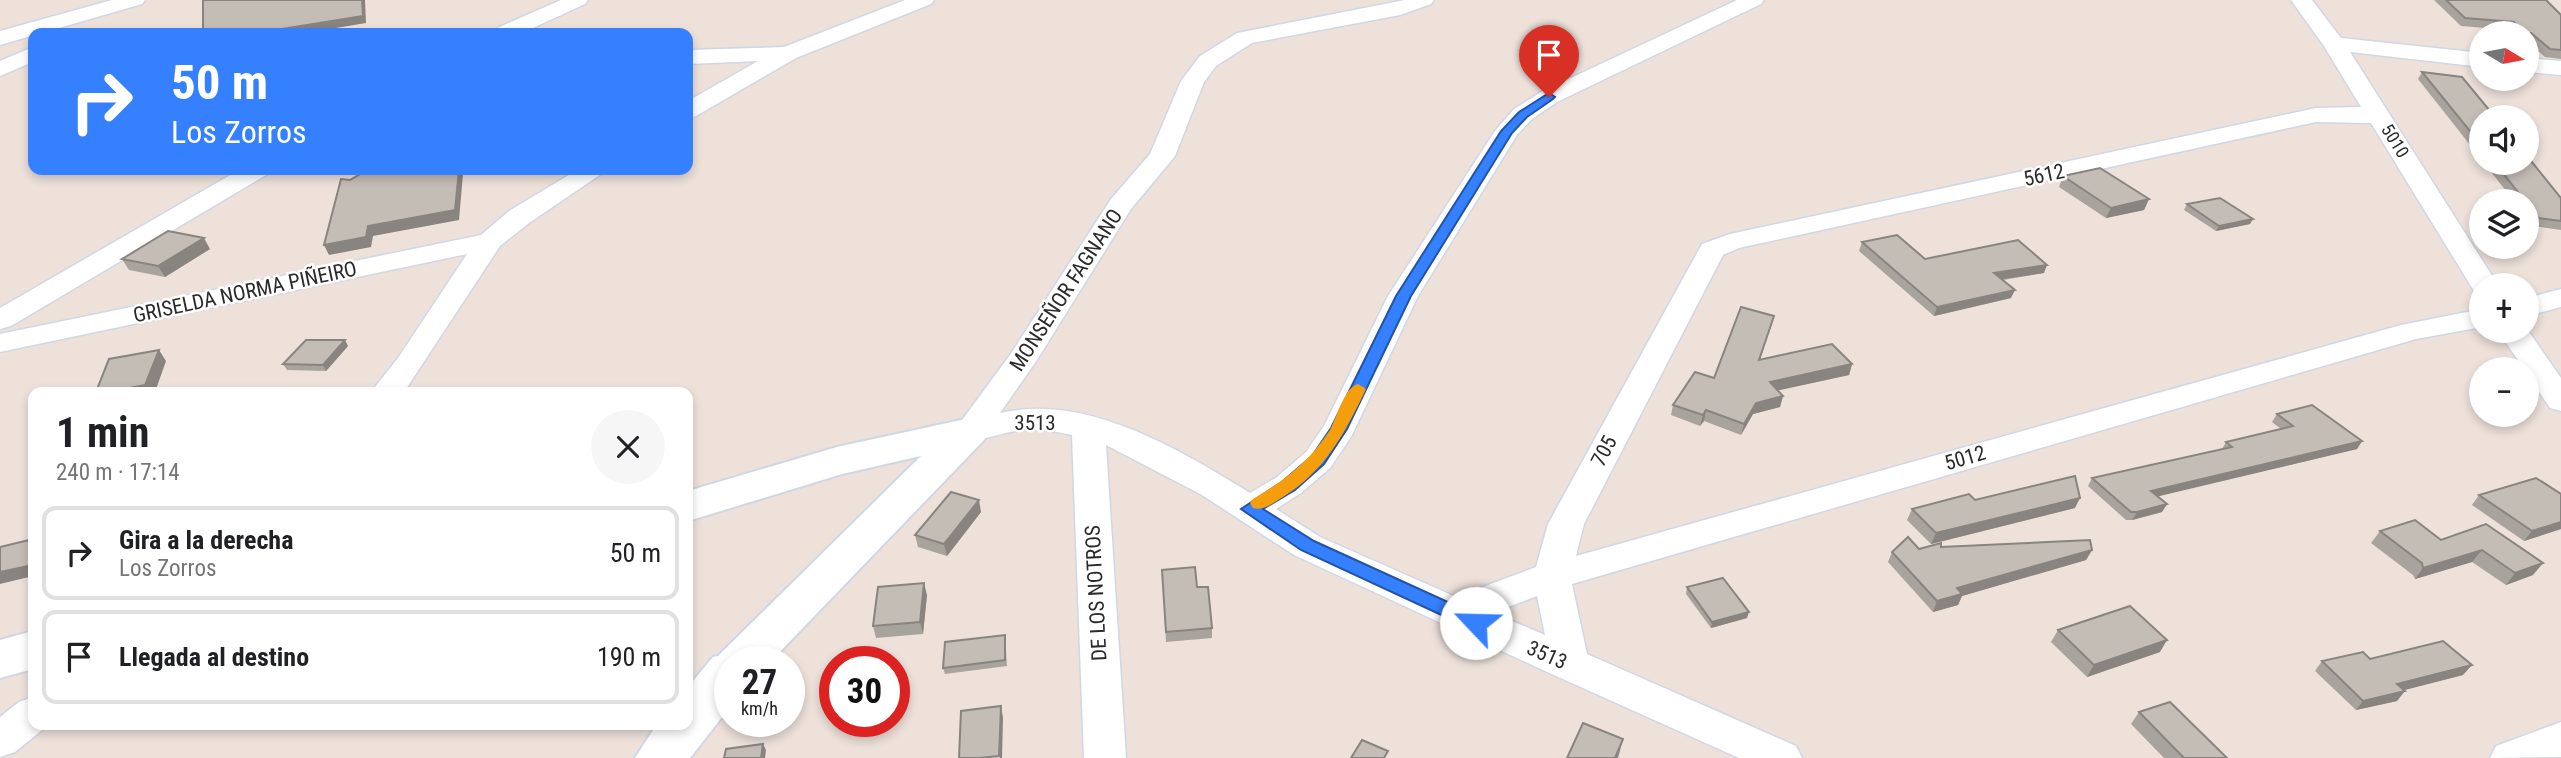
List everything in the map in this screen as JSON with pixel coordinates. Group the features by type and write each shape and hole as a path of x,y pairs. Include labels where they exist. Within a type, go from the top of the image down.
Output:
{"street":[{"path":"36,28 135,0"},
{"path":"90,28 142,0"},
{"path":"516,28 578,0"},
{"path":"693,108 789,52 923,0"},
{"name":"MONSEÑOR FAGNANO","path":"755,646 970,431 1022,360 1120,205 1162,156 1193,81 1208,61 1245,38 1400,9 1424,0"},
{"path":"1250,509 1289,485 1318,460 1339,429 1403,296 1507,131 1523,114 1549,97 1754,0"},
{"name":"5010","path":"2301,0 2334,44 2477,273"},
{"path":"0,38 28,30"},
{"path":"2334,44 2469,59"},
{"path":"693,57 789,52"},
{"path":"0,69 28,56"},
{"path":"2539,66 2561,68"},
{"path":"0,80 28,79"},
{"name":"5612","path":"1712,250 1730,242 2316,115 2341,113 2379,116"},
{"path":"0,320 248,175"},
{"path":"390,387 490,241 519,217 586,175"},
{"name":"GRISELDA NORMA PIÑEIRO","path":"0,343 490,241"},
{"name":"705","path":"1570,665 1552,576 1566,524 1712,250"},
{"path":"2539,304 2561,298"},
{"name":"5012","path":"1453,613 1552,576 2412,331 2469,320"},
{"path":"2522,343 2561,401"},
{"name":"3513","path":"970,431 1017,420 1045,419 1130,441 1250,509 1307,546 1781,758"},
{"name":"DE LOS NOTROS","path":"1088,428 1105,758"},
{"path":"693,504 838,461 970,431"},
{"path":"0,659 28,651"},
{"path":"693,717 714,691"},
{"path":"0,740 28,718"},
{"path":"661,758 682,730"},
{"path":"2511,758 2561,739"}],"building":[{"path":"203,0 362,0 363,16 288,28 203,28"},
{"path":"2446,0 2546,0 2561,15 2561,50 2550,49 2539,40 2539,21 2465,18"},
{"path":"2422,72 2462,77 2469,85 2469,91 2474,91 2485,105 2469,105 2469,130"},
{"path":"2100,168 2149,199 2111,208 2063,176"},
{"path":"2539,171 2561,198 2561,221 2539,218 2539,189 2516,189 2504,175 2539,175"},
{"path":"358,175 458,175 455,210 368,226 366,237 324,245 341,179 350,180"},
{"path":"2220,198 2253,219 2219,226 2187,204"},
{"path":"168,231 204,238 158,266 122,259"},
{"path":"1897,235 1925,259 2018,240 2047,265 1994,273 2015,290 1937,307 1862,242"},
{"path":"1741,307 1774,316 1759,360 1832,344 1852,364 1770,382 1783,396 1756,403 1744,424 1706,410 1703,415 1673,405 1695,372 1714,378"},
{"path":"306,340 345,340 323,365 283,364"},
{"path":"159,350 145,385 135,387 98,387 109,359"},
{"path":"2312,405 2362,441 2151,491 2167,504 2137,512 2131,512 2092,478 2232,447 2226,442 2293,426 2277,414"},
{"path":"2075,476 2080,498 1936,533 1912,509 1969,494 1975,500"},
{"path":"2536,478 2561,494 2561,522 2532,531 2479,495"},
{"path":"951,492 979,500 944,544 915,535"},
{"path":"2415,520 2441,540 2486,524 2543,563 2515,573 2482,550 2423,568 2422,563 2380,531"},
{"path":"1908,537 1919,549 1941,543 1941,547 2090,540 2092,550 1957,588 1962,594 1937,601 1892,552"},
{"path":"28,540 28,566 0,572 0,547"},
{"path":"1195,567 1197,587 1208,587 1212,628 1166,632 1162,570"},
{"path":"1723,578 1749,612 1712,622 1687,587"},
{"path":"924,583 920,622 873,626 878,587"},
{"path":"2130,606 2167,640 2094,665 2058,630"},
{"path":"1005,635 1005,660 943,668 945,642"},
{"path":"2443,641 2472,665 2397,684 2405,691 2363,701 2322,661 2363,652 2370,659"},
{"path":"2170,702 2227,758 2184,758 2139,712"},
{"path":"1001,706 999,756 959,758 961,711"},
{"path":"1583,723 1623,739 1615,758 1567,758"},
{"path":"1362,740 1388,751 1384,758 1351,758"},
{"path":"763,744 761,758 724,758 726,749"}],"slow traffic":[{"path":"1259,503 1289,485 1318,460 1339,429 1358,389"}],"route":[{"path":"1476,623 1307,546 1250,509 1289,485 1318,460 1339,429 1403,296 1507,131 1523,114 1549,97"}]}
